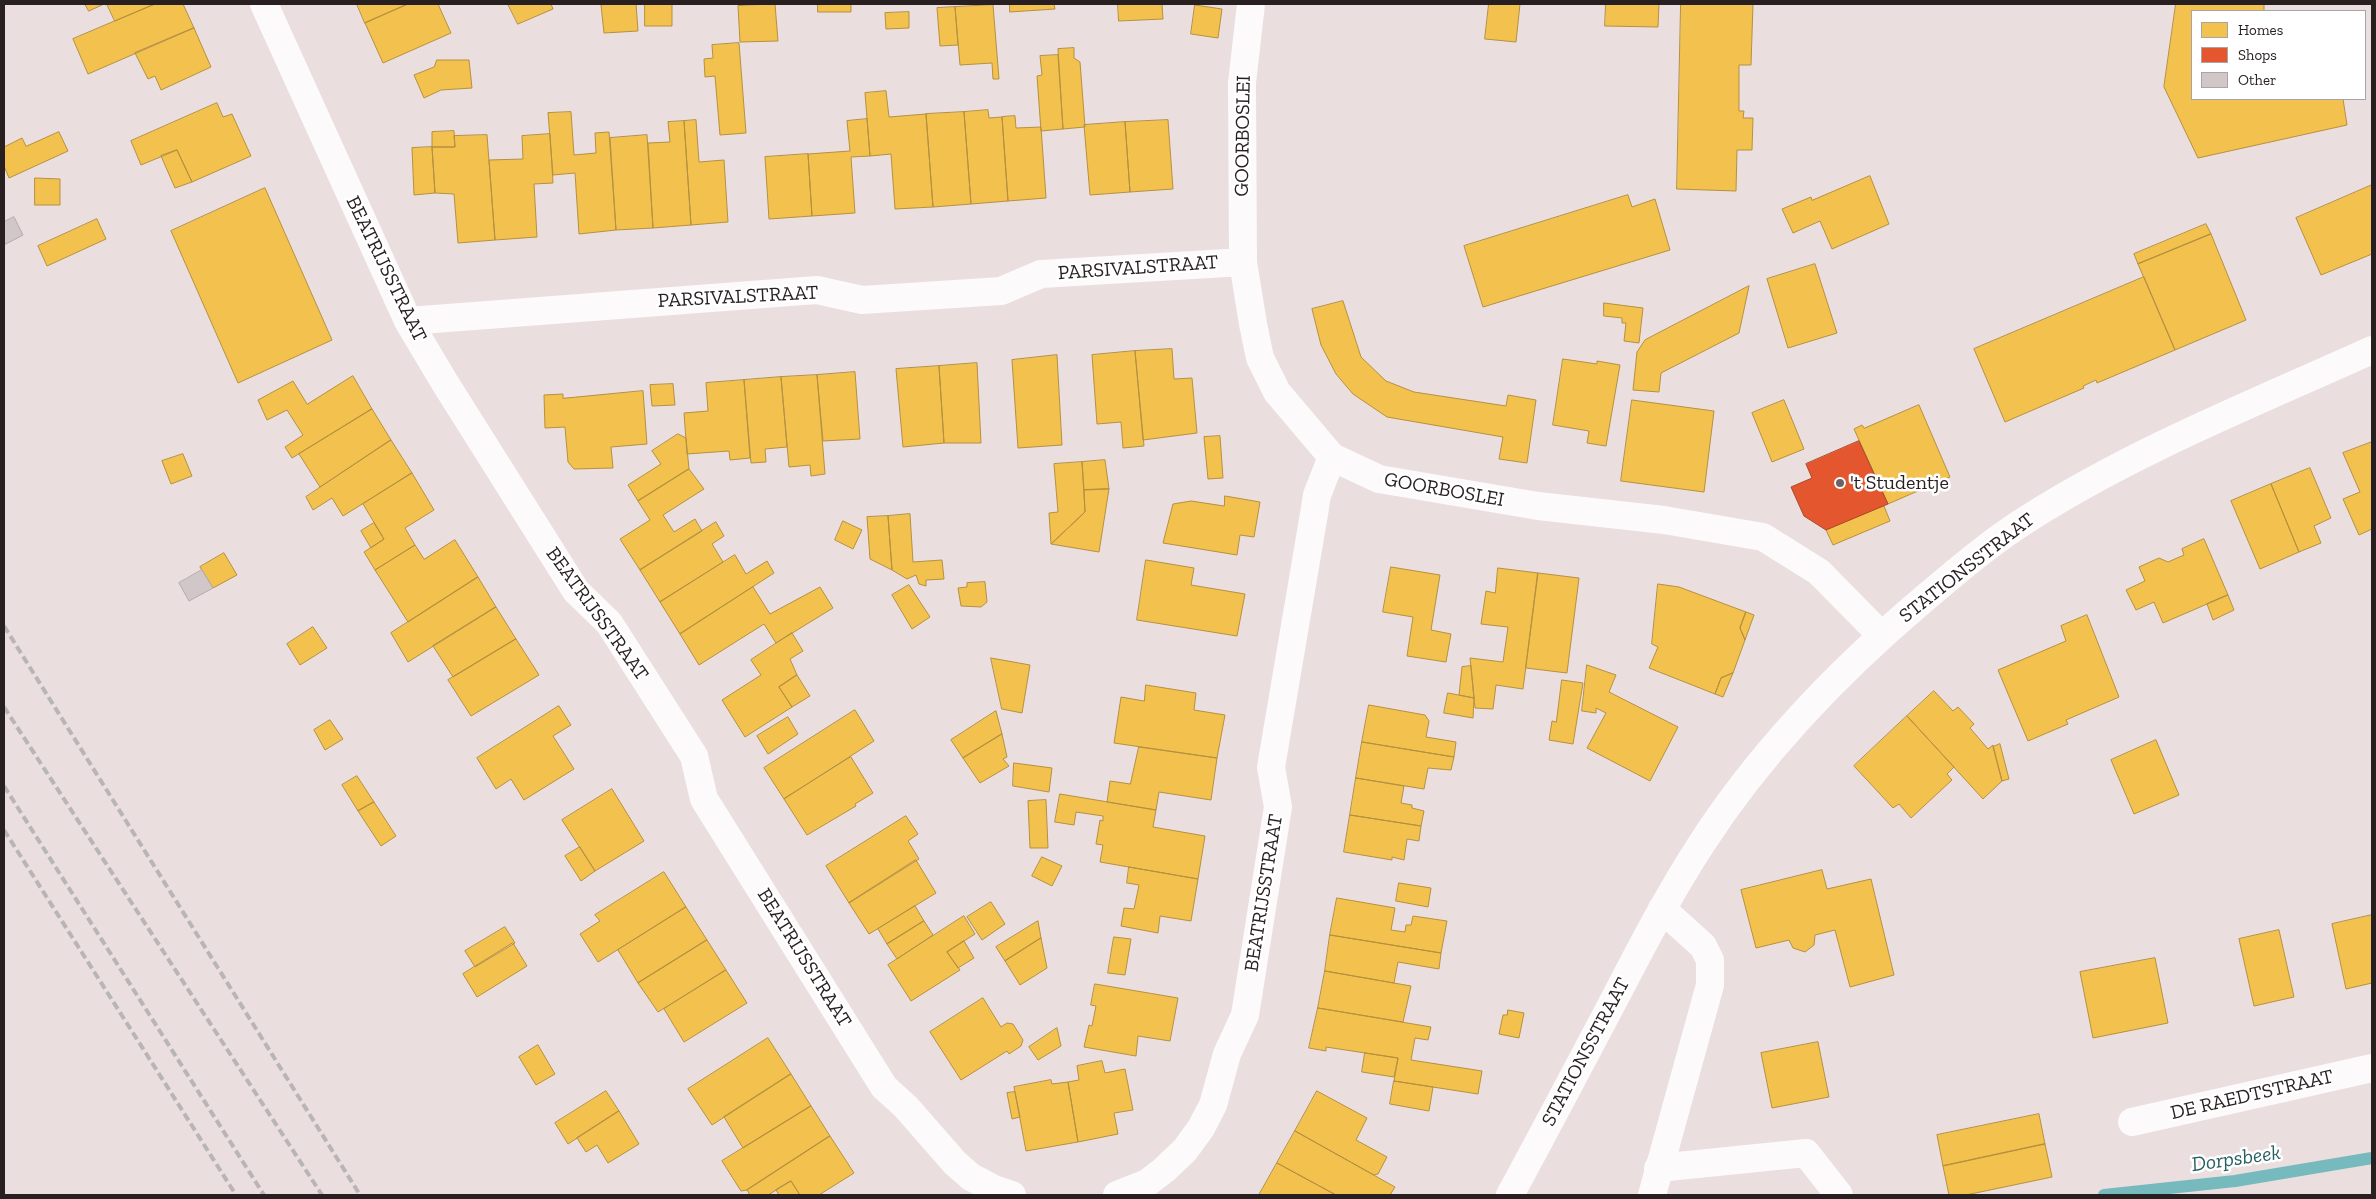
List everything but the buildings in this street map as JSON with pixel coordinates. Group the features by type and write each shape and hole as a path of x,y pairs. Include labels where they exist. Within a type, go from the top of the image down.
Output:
{"street":[{"name":"BEATRIJSSTRAAT","path":"264,4 408,321 576,591 609,623 694,756 704,799 884,1087 906,1107 966,1172 994,1189 1012,1195"},
{"name":"GOORBOSLEI","path":"1251,4 1242,84 1243,262 1260,358 1277,392 1332,457 1379,480 1538,506 1664,520 1763,537 1819,572 1881,635"},
{"name":"PARSIVALSTRAAT","path":"408,321 817,290 862,300 1001,291 1041,274 1243,262"},
{"name":"STATIONSSTRAAT","path":"1510,1195 1662,909 1702,842 1735,795 1798,719 1881,635 1955,572 2028,519 2097,479 2218,419 2372,350"},
{"name":"BEATRIJSSTRAAT","path":"1117,1195 1147,1183 1164,1170 1185,1150 1201,1128 1213,1105 1227,1054 1245,1015 1278,808 1271,767 1314,508 1332,457"},
{"path":"1652,1195 1710,985 1710,960 1703,946 1662,909"},
{"name":"DE RAEDTSTRAAT","path":"2132,1122 2372,1068"},
{"path":"1658,1168 1806,1153 1838,1195"}],"waterway":[{"name":"Dorpsbeek","path":"2104,1195 2235,1181 2372,1158"}],"railway":[{"path":"4,626 360,1195"},
{"path":"4,707 322,1195"},
{"path":"4,786 264,1195"},
{"path":"4,830 236,1195"}],"place":[{"name":"'t Studentje","path":"1840,483"}]}
